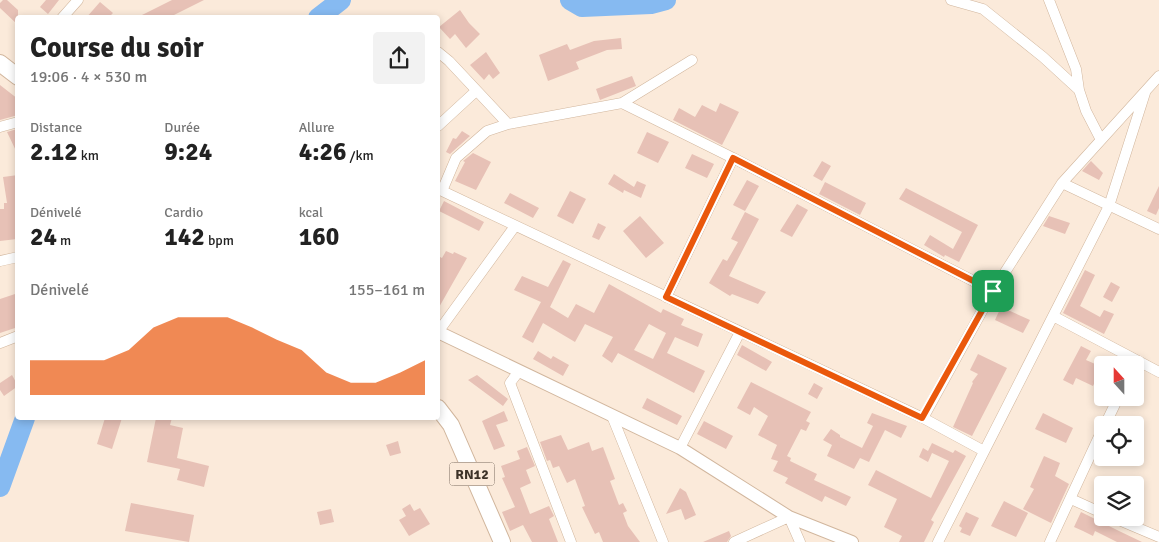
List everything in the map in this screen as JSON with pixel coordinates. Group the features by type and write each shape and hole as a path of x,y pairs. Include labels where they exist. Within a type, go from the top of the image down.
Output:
{"main road":[{"name":"RN12","path":"440,411 450,425 502,542"}],"street":[{"path":"65,15 78,0"},
{"path":"951,0 983,8 1043,57 1079,90"},
{"path":"1049,0 1076,69 1079,90 1086,111 1101,140"},
{"path":"440,54 508,124"},
{"path":"692,60 622,103 508,124 487,131 456,158 440,190 922,418 984,451"},
{"path":"922,418 993,291 1062,183 1159,76"},
{"path":"440,124 476,91"},
{"path":"938,542 1109,206 1145,93"},
{"path":"622,103 993,291"},
{"path":"0,127 15,123"},
{"path":"666,297 733,158"},
{"path":"1062,183 1159,229"},
{"path":"440,329 515,226"},
{"path":"0,261 15,258"},
{"path":"1053,316 1122,356"},
{"path":"680,448 740,332"},
{"path":"440,333 680,448 789,518 852,542"},
{"path":"0,343 15,337"},
{"path":"1144,367 1159,372"},
{"path":"519,371 510,383 571,542"},
{"path":"612,416 663,542"},
{"path":"1050,542 1094,448"},
{"path":"1071,498 1094,508"},
{"path":"734,542 789,518"},
{"path":"789,518 800,542"},
{"path":"1133,526 1159,537"}],"building":[{"path":"3,0 7,0 18,10 18,15 15,15 15,22 0,8 0,3"},
{"path":"46,0 59,0 48,14 40,7"},
{"path":"172,0 204,0 174,15 142,15"},
{"path":"100,2 113,13 111,15 89,15"},
{"path":"460,10 480,34 466,48 455,34 450,39 440,26"},
{"path":"621,38 622,49 607,50 576,62 579,69 548,81 539,55 567,44 570,50 594,41"},
{"path":"486,52 500,73 493,79 489,74 484,80 470,65"},
{"path":"632,76 636,86 600,100 596,89"},
{"path":"0,85 15,97 15,116 0,120"},
{"path":"720,103 739,112 722,145 673,120 679,108 695,117 702,105 716,112"},
{"path":"15,130 15,149 7,132"},
{"path":"462,131 470,136 450,154 446,152 453,138 456,139"},
{"path":"647,132 669,142 658,163 637,153"},
{"path":"473,153 491,162 476,190 455,181 465,162 463,161"},
{"path":"692,154 714,164 707,178 685,168"},
{"path":"822,161 831,166 822,181 813,176"},
{"path":"1091,161 1103,173 1099,180 1082,171"},
{"path":"614,174 634,187 637,181 646,185 641,198 624,190 623,193 608,184"},
{"path":"15,175 15,239 0,241 0,209 4,209 4,203 7,203 3,177"},
{"path":"747,180 759,186 745,211 733,205"},
{"path":"825,182 866,203 860,215 819,194"},
{"path":"1159,186 1159,208 1156,215 1147,211"},
{"path":"906,188 978,225 959,262 945,255 944,257 924,245 930,235 953,249 962,232 899,199"},
{"path":"570,191 586,199 573,224 557,216"},
{"path":"510,193 539,208 533,218 504,203"},
{"path":"444,201 484,222 479,231 440,212"},
{"path":"797,204 808,210 792,237 780,231"},
{"path":"745,212 759,219 729,276 766,292 758,304 732,294 730,296 709,283 723,259 727,261 738,242 731,239"},
{"path":"640,216 664,243 646,258 623,231"},
{"path":"1049,216 1070,223 1065,234 1043,226"},
{"path":"598,223 606,227 599,240 592,237"},
{"path":"446,251 453,254 454,252 467,258 440,305 440,257 442,258"},
{"path":"563,260 571,264 550,307 568,318 576,304 594,313 609,284 661,313 663,309 684,319 681,325 703,334 698,347 675,337 667,353 705,371 694,393 618,353 612,363 602,356 613,337 585,324 575,342 543,323 533,343 522,337 541,302 514,290 522,276 548,287","holes":["649,324 666,333 653,359 634,350"]},
{"path":"1085,270 1095,275 1080,306 1100,317 1104,310 1114,314 1104,334 1063,313"},
{"path":"1111,282 1120,287 1112,302 1103,297"},
{"path":"15,294 15,328 0,333 0,299"},
{"path":"1001,307 1030,320 1023,333 995,320"},
{"path":"742,345 772,362 766,371 737,355"},
{"path":"1081,346 1091,351 1086,360 1094,364 1093,386 1076,378 1073,385 1063,380"},
{"path":"538,351 551,359 553,356 569,365 563,376 533,359"},
{"path":"978,354 1007,368 972,436 953,427 972,382 978,374 970,370"},
{"path":"12,375 15,380 15,388 4,396 0,390 0,383"},
{"path":"477,375 508,399 503,406 468,380"},
{"path":"751,382 811,412 806,421 810,423 806,431 801,429 787,456 791,458 790,461 817,474 814,480 851,497 846,506 825,496 822,502 785,483 788,478 773,471 778,461 771,459 777,445 758,435 768,416 754,407 750,415 737,408"},
{"path":"814,383 823,388 817,399 808,394"},
{"path":"647,398 682,416 677,425 642,408"},
{"path":"504,411 508,421 496,425 505,446 494,450 482,421"},
{"path":"872,413 907,426 901,438 885,430 869,462 860,458 854,469 827,456 832,445 823,440 831,429 840,437 862,448 873,426 867,423"},
{"path":"1043,413 1073,428 1066,443 1035,429"},
{"path":"104,420 121,420 112,449 97,444"},
{"path":"156,420 171,420 170,425 183,428 177,458 209,466 204,487 177,480 180,469 147,462"},
{"path":"704,421 733,436 726,449 697,434"},
{"path":"561,435 568,450 589,442 592,451 603,447 615,479 610,481 619,505 623,503 627,511 623,513 628,526 640,542 603,542 599,532 595,534 582,507 585,506 575,479 567,483 559,466 553,468 550,460 547,461 540,442"},
{"path":"398,441 401,453 390,456 386,445"},
{"path":"932,443 953,453 955,450 966,456 931,520 934,522 924,542 899,542 902,536 884,527 897,499 868,485 876,470 931,498 949,461 930,452 932,453 928,462 919,457 923,448 928,451"},
{"path":"527,447 535,466 526,470 531,483 520,488 530,514 549,506 554,516 549,519 558,542 532,542 523,525 510,531 502,512 515,507 502,478 505,477 501,466 520,459 517,451"},
{"path":"1044,456 1060,463 1055,476 1069,484 1051,523 1023,509 1034,489 1030,487"},
{"path":"680,488 686,492 696,515 685,520 681,509 666,514"},
{"path":"1004,501 1028,513 1016,537 991,526"},
{"path":"131,503 194,515 189,542 125,531"},
{"path":"410,504 414,511 420,508 430,524 409,536 399,520 406,516 402,509"},
{"path":"331,509 334,522 320,525 317,512"},
{"path":"966,512 979,518 970,536 960,532 962,528 959,526"},
{"path":"1081,512 1094,518 1094,526 1109,526 1142,542 1117,542 1095,531 1093,536 1074,527"},
{"path":"729,531 731,536 727,542 703,542"}],"waterway":[{"path":"322,15 341,0"},
{"path":"570,0 582,7 651,4 666,0"},
{"path":"0,487 24,420"}],"route":[{"path":"733,158 993,291 922,418 666,297 733,158"}]}
